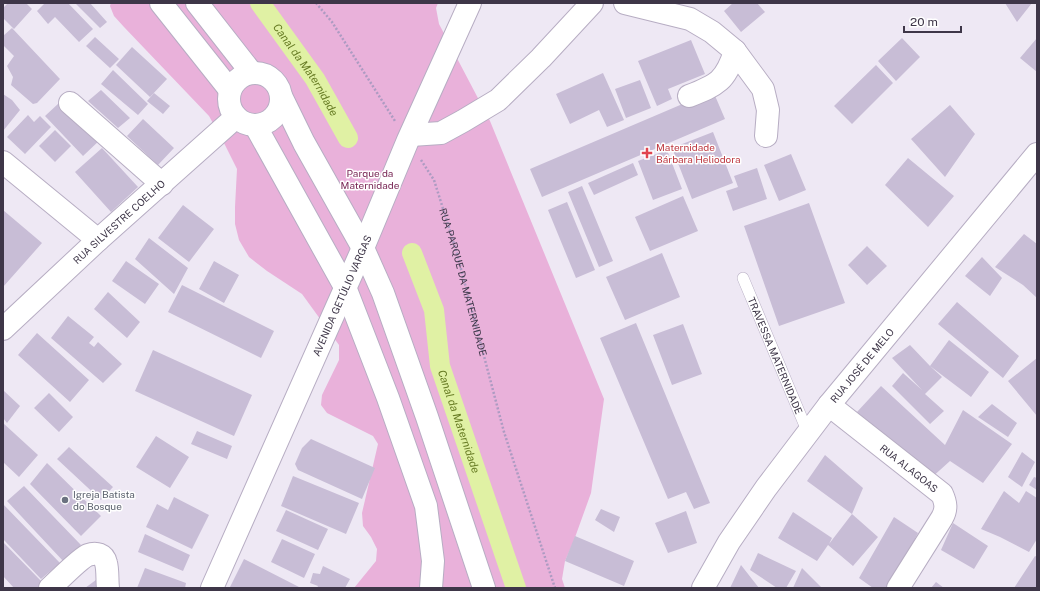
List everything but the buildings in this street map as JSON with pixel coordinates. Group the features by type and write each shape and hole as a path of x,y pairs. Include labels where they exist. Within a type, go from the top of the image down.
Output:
{"street":[{"path":"161,3 230,90"},
{"path":"197,3 251,72"},
{"name":"AVENIDA GETÚLIO VARGAS","path":"212,588 470,3"},
{"path":"410,137 441,133 463,122 498,100 541,58 592,3"},
{"path":"625,3 690,19 712,32 735,51 763,89 768,110 766,136"},
{"path":"689,96 709,88 722,78 730,65 735,51"},
{"path":"431,588 433,561 426,506 388,398 345,287 245,121 229,104 230,90 233,83 244,74 261,72 276,82 282,98 304,143 363,248 383,294 484,588"},
{"path":"245,121 263,124 271,120 277,114 282,98"},
{"path":"70,103 162,184"},
{"name":"RUA SILVESTRE COELHO","path":"3,329 98,240 162,184 245,121"},
{"name":"RUA JOSÉ DE MELO","path":"703,588 729,542 766,488 829,405 1037,154"},
{"path":"3,162 98,240"},
{"name":"RUA ALAGOAS","path":"829,405 942,494 945,501 946,510 942,518 898,588"},
{"path":"50,588 84,557 99,554 104,557 106,562 108,588"}],"lane":[{"name":"TRAVESSA MATERNIDADE","path":"743,278 808,433"}],"path":[{"name":"RUA PARQUE DA MATERNIDADE","path":"316,3 332,22 410,137 434,180 456,250 504,432 555,588"}],"green space":[{"name":"Parque da Maternidade","path":"111,3 438,3 436,8 439,24 490,121 604,399 591,493 565,561 562,579 565,588 354,588 376,561 377,549 363,526 362,513 378,444 373,436 327,413 321,405 322,395 339,360 339,345 302,294 249,257 239,240 235,224 237,169 225,145 209,116 114,16 110,6"}],"waterway":[{"name":"Canal da Maternidade","path":"260,3 315,79 348,138"},
{"name":"Canal da Maternidade","path":"412,253 434,310 440,366 516,588"}],"place":[{"name":"Maternidade Bárbara Heliodora","path":"647,153"},
{"name":"Igreja Batista do Bosque","path":"65,500"}]}
